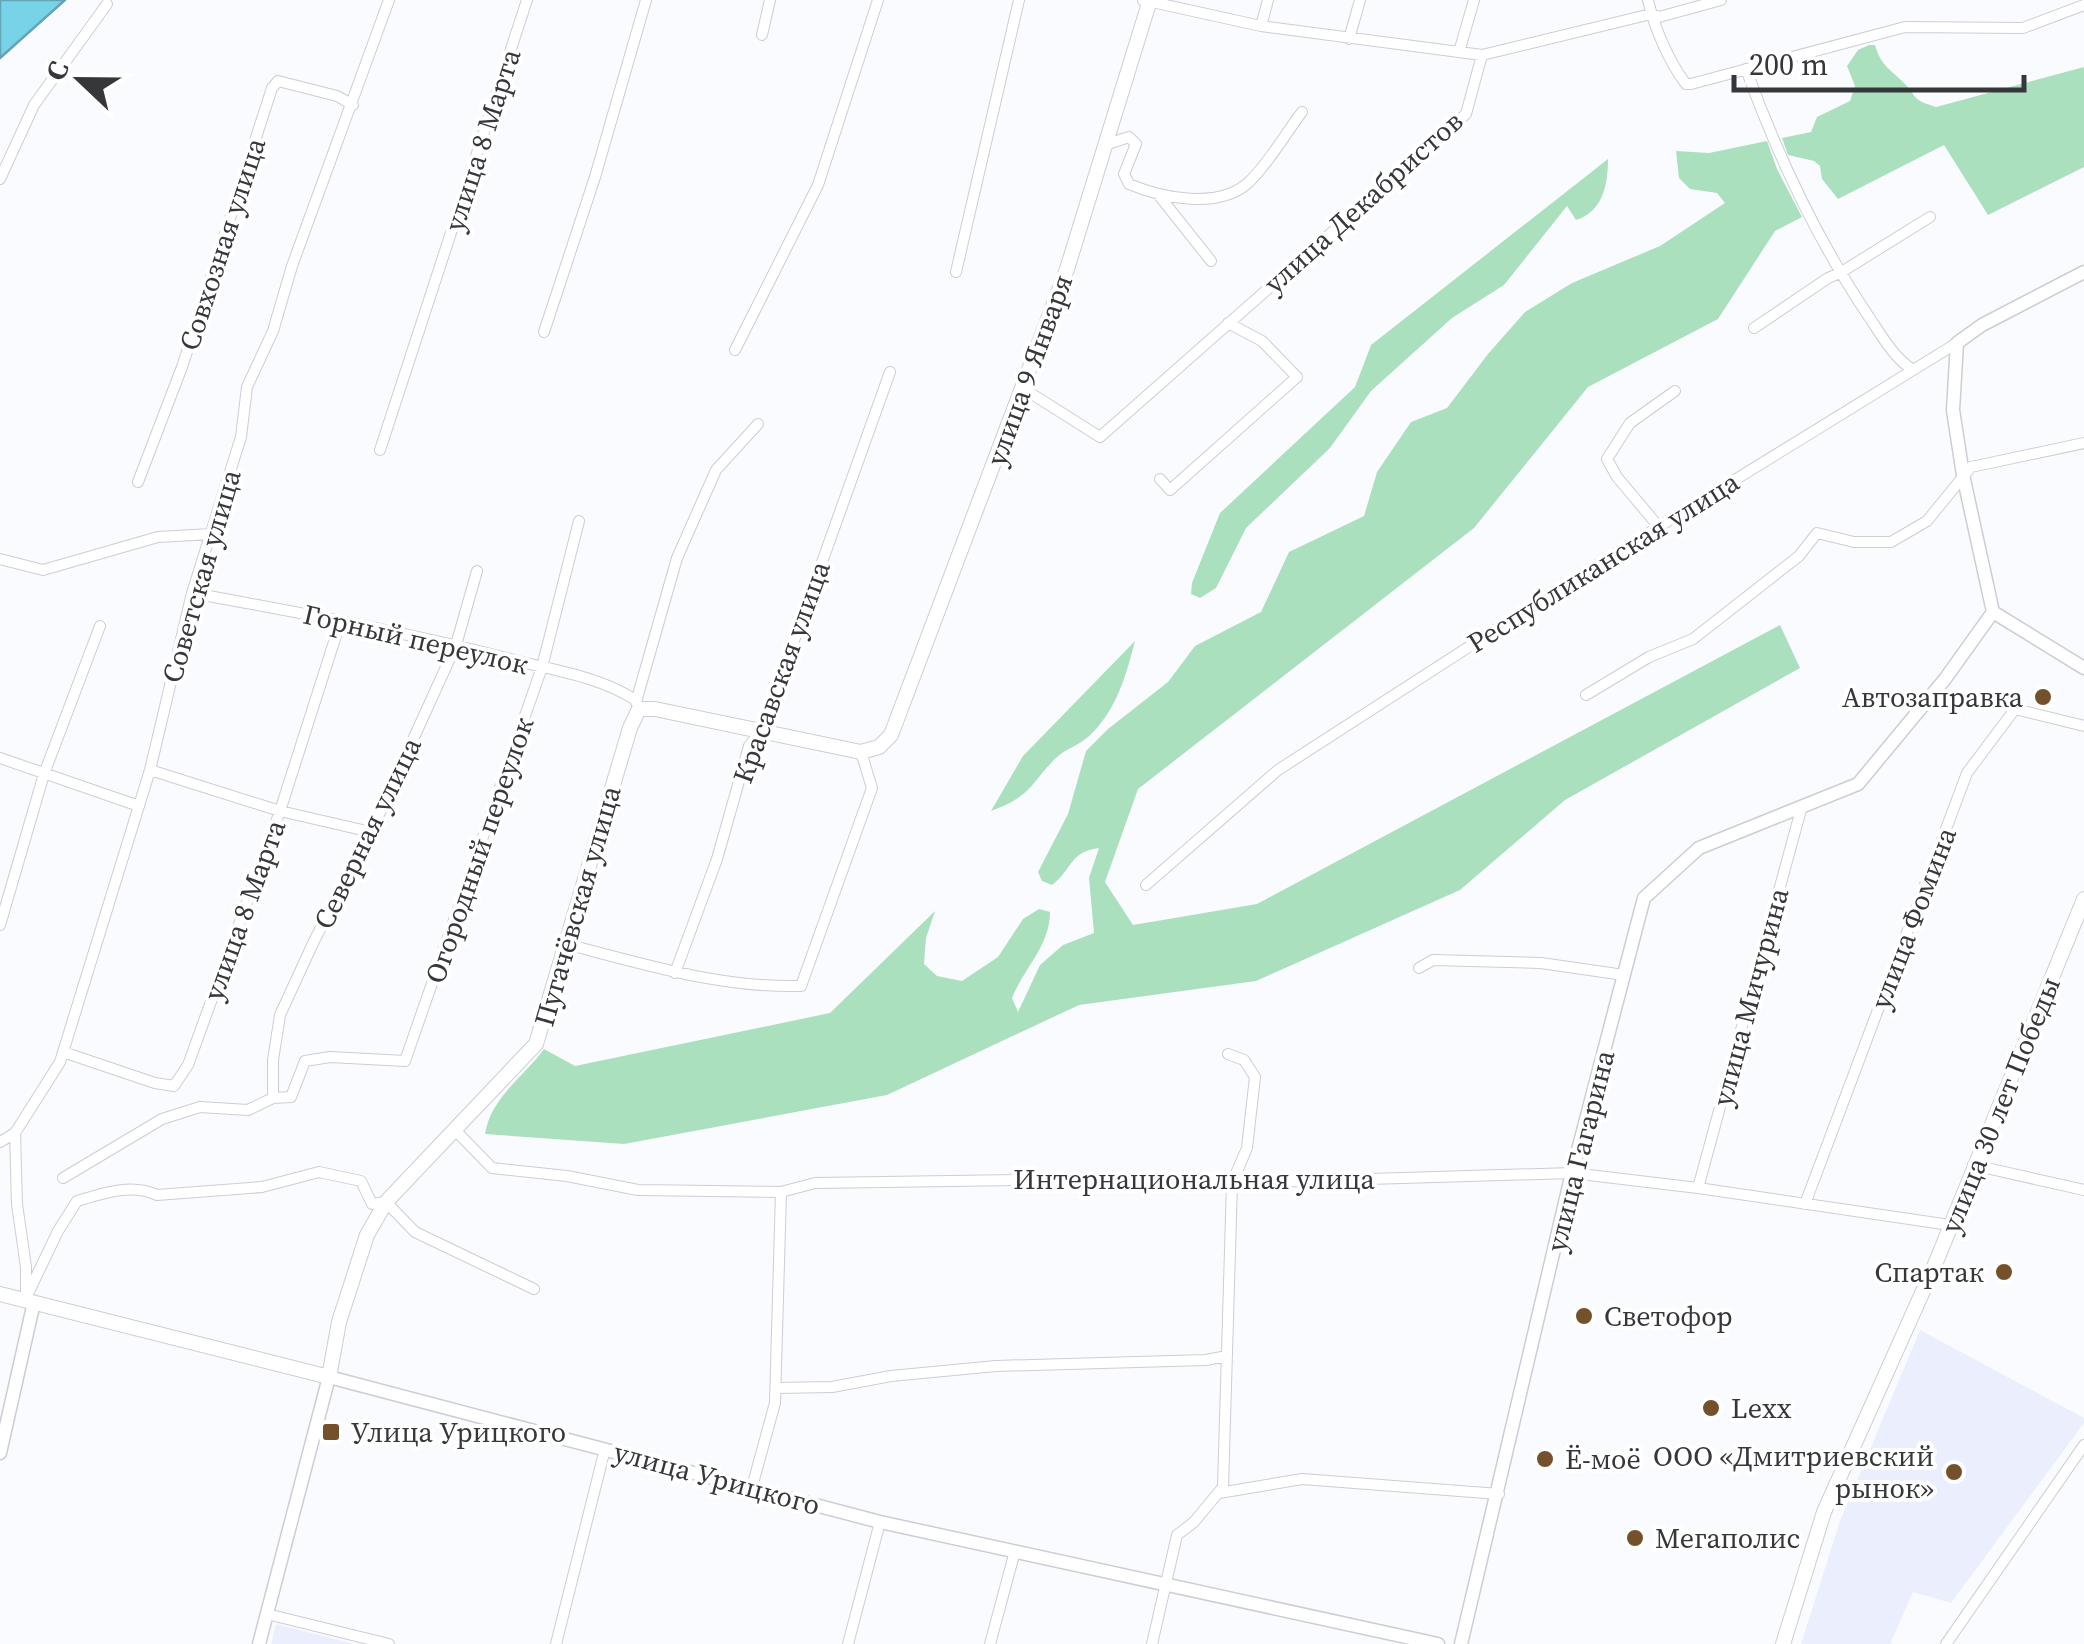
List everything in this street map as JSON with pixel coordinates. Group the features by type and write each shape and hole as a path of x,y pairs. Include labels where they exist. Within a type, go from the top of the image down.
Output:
{"main road":[{"name":"улица 9 Января","path":"862,752 879,747 891,734 1024,389 1067,269 1147,1"},
{"name":"Горный переулок","path":"637,704 862,752"},
{"name":"Пугачёвская улица","path":"329,1377 338,1322 367,1235 386,1202 536,1044 637,704"},
{"name":"улица 30 лет Победы","path":"1784,1644 1824,1512 1950,1225 2084,900"},
{"name":"улица Урицкого","path":"0,1294 329,1377"}],"street":[{"name":"Советская улица","path":"0,1142 15,1133 62,1052 150,770 192,593 242,437 248,387 274,331 292,266 388,0"},
{"name":"улица 8 Марта","path":"380,450 527,0"},
{"path":"544,332 595,177 646,0"},
{"path":"762,36 770,0"},
{"path":"735,350 818,185 878,0"},
{"path":"956,272 1019,0"},
{"path":"1260,26 1268,0"},
{"path":"1349,39 1360,0"},
{"path":"1459,52 1474,0"},
{"path":"1648,0 1651,14 1686,84 1906,27 2023,28 2084,6"},
{"path":"1147,1 1260,26 1482,55 1720,0"},
{"path":"0,179 34,104 108,4"},
{"name":"улица Декабристов","path":"1024,389 1100,436 1466,114 1482,55"},
{"path":"1746,69 1782,162 1840,274 1891,350 1913,370"},
{"name":"Совхозная улица","path":"138,482 182,367 272,88 278,80 337,96 353,105"},
{"path":"1105,145 1129,137 1136,144 1124,174 1128,184 1162,198 1232,194 1250,181 1302,112"},
{"path":"1162,198 1211,261"},
{"path":"1754,328 1930,217"},
{"name":"Республиканская улица","path":"1146,885 1278,770 1982,325 2084,272"},
{"path":"1160,479 1170,490 1297,377 1262,341 1228,323"},
{"path":"1957,343 1953,410 1993,612 2084,668"},
{"name":"Красавская улица","path":"676,973 717,859 750,746 762,730 890,372"},
{"path":"1659,527 1617,476 1608,458 1630,422 1674,390"},
{"name":"Пугачёвская улица","path":"637,704 676,558 716,470 758,424"},
{"path":"1586,695 1649,657 1693,639 1799,556 1817,533 1876,544 1911,532 1938,510 1971,467 2084,442"},
{"name":"Огородный переулок","path":"273,1098 291,1098 305,1061 330,1057 405,1061 542,668 579,521"},
{"path":"0,559 43,570 158,537 210,534"},
{"name":"Северная улица","path":"273,1098 273,1060 280,1015 371,832 456,645 476,571"},
{"name":"Горный переулок","path":"192,593 456,645 610,684 637,704"},
{"name":"улица Гагарина","path":"1461,1644 1572,1174 1644,898 1699,848 1858,784 1946,679 1993,612"},
{"name":"улица 8 Марта","path":"62,1052 174,1086 188,1065 280,811 341,620"},
{"path":"0,924 44,774 100,626"},
{"name":"улица Фомина","path":"1805,1204 1967,773 2015,709 2084,726"},
{"path":"566,944 676,973 764,986 801,986 872,788 862,752"},
{"path":"0,758 139,806"},
{"path":"150,770 280,811 371,832"},
{"name":"улица Мичурина","path":"1698,1188 1802,806"},
{"path":"1419,968 1434,960 1541,963 1624,975"},
{"path":"1152,1644 1177,1536 1223,1487 1232,1183 1247,1148 1255,1077 1244,1060 1228,1054"},
{"path":"63,1178 162,1119 200,1107 248,1110 273,1098"},
{"name":"Интернациональная улица","path":"454,1128 492,1168 567,1176 638,1190 782,1192 815,1183 1162,1178 1232,1183 1572,1174 1950,1225"},
{"path":"15,1133 17,1204 30,1302"},
{"path":"1973,1165 2083,1185"},
{"path":"0,1453 30,1302 58,1231 77,1200 142,1188 157,1195 262,1187 319,1172 362,1181 372,1204 386,1202 415,1232 534,1289"},
{"path":"752,1487 776,1402 782,1192"},
{"path":"776,1388 832,1387 890,1376 996,1366 1206,1360 1227,1356"},
{"name":"Пугачёвская улица","path":"260,1644 329,1377"},
{"name":"улица Урицкого","path":"329,1377 880,1522 1438,1644"},
{"path":"1946,1644 2084,1445"},
{"path":"556,1644 605,1449"},
{"path":"1218,1493 1302,1480 1499,1494"},
{"path":"848,1644 880,1522"},
{"path":"990,1644 1015,1551"},
{"path":"267,1614 389,1644"}],"shaded area":[{"name":"ООО «Дмитриевский рынок»","path":"1920,1330 2084,1418 2084,1423 1951,1603 1913,1592 1890,1644 1801,1644 1840,1521"},
{"path":"276,1624 347,1642 354,1644 271,1644"}],"green space":[{"path":"1875,45 1883,63 1916,98 1936,107 2084,67 2084,167 1988,215 1944,145 1838,199 1822,179 1820,166 1788,155 1782,138 1811,132 1817,117 1850,101 1855,86 1847,66 1858,50"},
{"path":"1767,141 1802,217 1775,231 1718,319 1588,387 1474,528 1138,789 1105,882 1133,925 1257,904 1780,625 1800,668 1565,800 1460,890 1256,981 1079,1005 887,1095 624,1144 485,1134 501,1098 544,1049 575,1066 830,1013 935,911 926,938 924,964 937,976 962,981 998,957 1023,919 1039,909 1050,912 1046,936 1012,998 1018,1012 1040,965 1063,945 1094,933 1089,878 1099,848 1076,857 1052,885 1042,881 1038,872 1068,814 1086,751 1168,682 1195,646 1261,612 1289,552 1364,516 1377,472 1411,422 1447,408 1525,312 1572,283 1660,246 1725,203 1717,193 1690,189 1679,178 1676,151 1709,153"},
{"path":"1608,159 1605,187 1592,211 1576,220 1567,206 1504,285 1452,318 1371,391 1330,448 1246,528 1216,588 1200,598 1191,594 1220,513 1355,387 1371,345"},
{"path":"1135,641 1119,693 1098,727 1056,758 1023,795 991,811 1023,756"}],"water":[{"path":"0,0 65,0 0,58"}],"place":[{"name":"Автозаправка","path":"2043,697"},
{"name":"Спартак","path":"2004,1272"},
{"name":"Светофор","path":"1584,1316"},
{"name":"Lexx","path":"1711,1408"},
{"name":"Улица Урицкого","path":"331,1432"},
{"name":"Ё-моё","path":"1545,1459"},
{"name":"ООО «Дмитриевский рынок»","path":"1954,1472"},
{"name":"Мегаполис","path":"1635,1538"}]}
